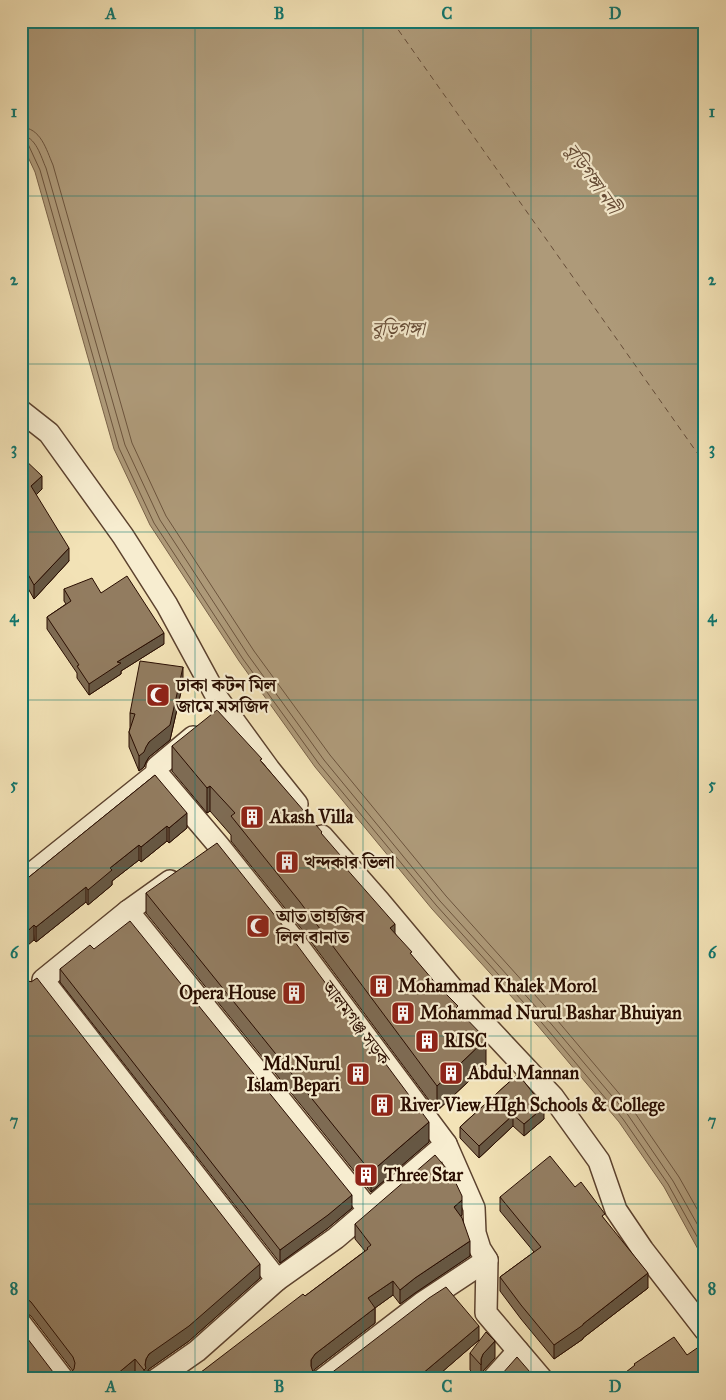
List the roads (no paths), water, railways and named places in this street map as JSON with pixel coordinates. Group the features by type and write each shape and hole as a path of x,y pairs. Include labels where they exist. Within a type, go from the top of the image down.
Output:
{"street":[{"path":"21,411 49,432 123,536 167,605 218,699 269,769 331,847 463,1001 553,1097 599,1161 616,1210 705,1330"},
{"path":"21,882 157,773 157,766 227,710"},
{"name":"আলমগঞ্জ সড়ক","path":"157,773 204,857 290,935 446,1144 474,1208 475,1233 480,1249 487,1260 486,1313 542,1379"},
{"path":"204,857 128,911 43,980 277,1280"},
{"path":"128,911 368,1210"},
{"path":"157,1379 197,1351 277,1280 336,1238 446,1144"},
{"path":"323,1379 422,1303 487,1260"},
{"path":"21,1324 63,1379"},
{"path":"493,1379 518,1351"}],"water":[{"name":"বুড়িগঙ্গা","path":"21,21 705,21 705,1262 664,1187 619,1122 538,1026 432,909 315,767 239,661 150,525 114,449 35,172 21,142"}],"place":[{"name":"ঢাকা কটন মিল জামে মসজিদ","path":"158,695"},
{"name":"Akash Villa","path":"252,817"},
{"name":"খন্দকার ভিলা","path":"287,862"},
{"name":"আত তাহজিব লিল বানাত","path":"258,926"},
{"name":"Mohammad Khalek Morol","path":"381,986"},
{"name":"Opera House","path":"294,993"},
{"name":"Mohammad Nurul Bashar Bhuiyan","path":"403,1013"},
{"name":"RISC","path":"427,1041"},
{"name":"Abdul Mannan","path":"451,1073"},
{"name":"Md.Nurul Islam Bepari","path":"358,1074"},
{"name":"River View HIgh Schools & College","path":"382,1105"},
{"name":"Three Star","path":"366,1175"}],"water label":[{"name":"বুড়িগঙ্গা নদী","path":"593,178"}]}
